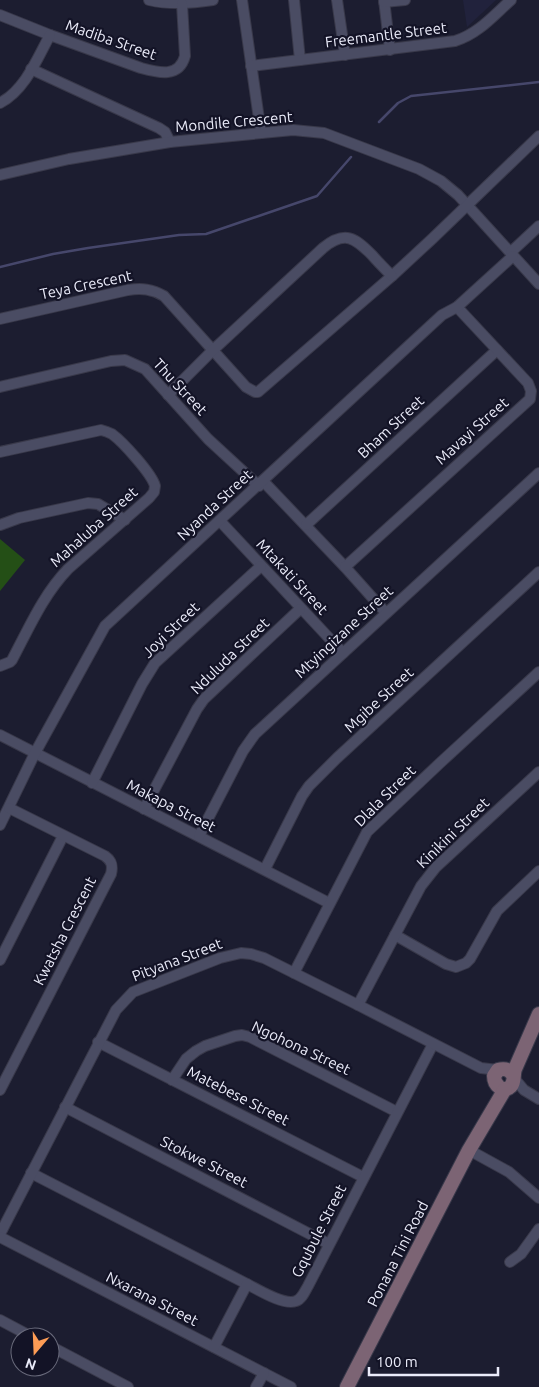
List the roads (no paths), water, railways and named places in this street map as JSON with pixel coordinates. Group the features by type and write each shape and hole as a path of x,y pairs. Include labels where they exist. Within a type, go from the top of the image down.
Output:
{"street":[{"path":"149,0 182,4 213,0"},
{"path":"242,0 260,133"},
{"path":"294,0 300,60"},
{"path":"338,0 345,55"},
{"path":"390,50 384,1 405,0"},
{"name":"Freemantle Street","path":"251,66 455,41 479,29 510,0"},
{"name":"Madiba Street","path":"0,15 142,68 168,73 182,64 185,56 182,4"},
{"path":"0,103 13,96 32,69 50,35"},
{"path":"32,69 159,128 165,132 170,142"},
{"name":"Mondile Crescent","path":"0,175 69,158 170,142 293,130 324,133 433,176 467,205 539,284"},
{"name":"Teya Crescent","path":"0,319 143,288 164,296 246,387 258,392 392,276 539,136"},
{"name":"Nyanda Street","path":"0,825 35,753 105,626 442,315 457,307 539,226"},
{"path":"168,395 213,350 323,248 337,239 350,238 360,243 392,276"},
{"name":"Mavayi Street","path":"345,567 530,398 532,391 528,383 457,307"},
{"name":"Bham Street","path":"306,525 497,350"},
{"name":"Thu Street","path":"0,387 104,363 125,360 145,369 208,439 261,483 306,525 386,613"},
{"name":"Mahaluba Street","path":"0,452 101,430 108,432 119,440 152,479 155,486 154,492 125,520 56,581 42,602 12,660 0,666"},
{"name":"Mtyingizane Street","path":"199,836 251,738 539,473"},
{"path":"0,525 19,518 88,503 98,504 125,520"},
{"name":"Mtakati Street","path":"220,521 343,653"},
{"name":"Joyi Street","path":"92,783 142,684 155,663 261,566"},
{"name":"Mgibe Street","path":"265,870 309,786 539,572"},
{"name":"Nduluda Street","path":"144,809 204,698 300,609"},
{"name":"Dlala Street","path":"294,973 360,843 372,827 539,672"},
{"name":"Makapa Street","path":"0,735 330,903"},
{"name":"Kinikini Street","path":"358,1005 421,886 436,867 539,772"},
{"name":"Kwatsha Crescent","path":"0,1090 113,868 109,859 9,808"},
{"path":"0,960 63,836"},
{"path":"395,935 446,964 451,966 460,965 470,959 497,911 539,871"},
{"name":"Pityana Street","path":"0,1236 116,1010 133,992 220,958 241,953 264,958 481,1068 489,1077 503,1079 539,1098"},
{"name":"Ponana Tini Road","path":"347,1387 478,1135 479,1125 489,1100 531,1031 539,1014"},
{"name":"Ngohona Street","path":"172,1080 186,1059 196,1051 228,1038 242,1035 250,1037 397,1112"},
{"name":"Matebese Street","path":"98,1042 364,1177"},
{"name":"Gqubule Street","path":"31,1173 247,1284 287,1302 294,1302 303,1295 308,1286 433,1044"},
{"name":"Stokwe Street","path":"65,1108 329,1244"},
{"path":"469,1150 509,1172 539,1198"},
{"path":"510,1262 521,1254 539,1229"},
{"name":"Nxarana Street","path":"0,1236 291,1387"},
{"path":"214,1347 247,1284"},
{"path":"0,1320 13,1327"},
{"path":"60,1351 128,1387"},
{"path":"256,1387 264,1374"}],"waterway":[{"path":"379,122 398,103 411,96 539,82"},
{"path":"0,267 53,254 88,248 179,235 206,234 317,196 351,157"}]}
